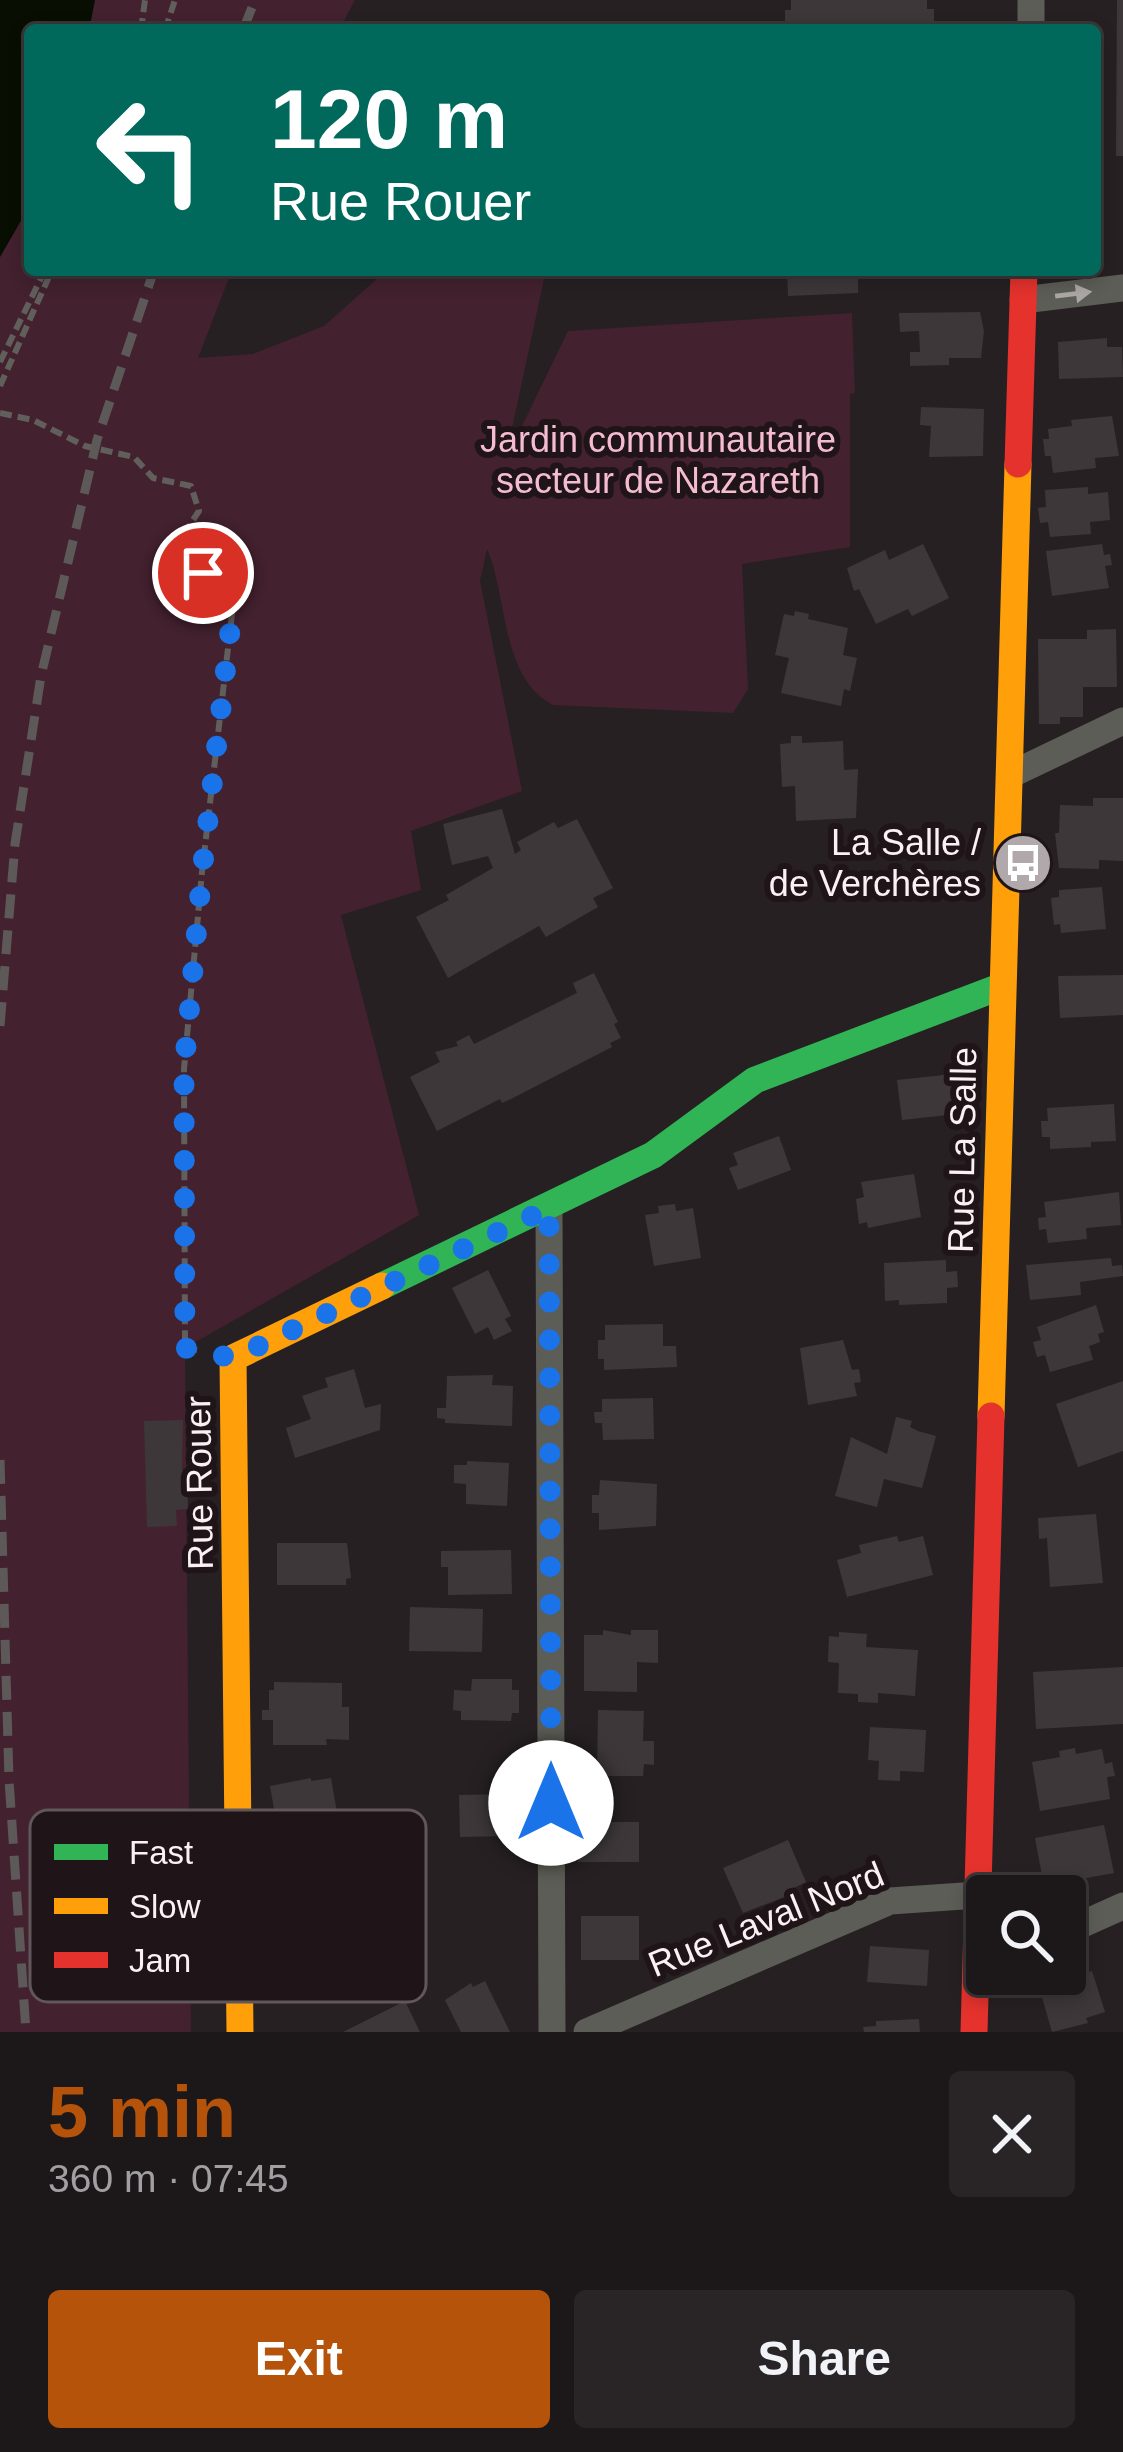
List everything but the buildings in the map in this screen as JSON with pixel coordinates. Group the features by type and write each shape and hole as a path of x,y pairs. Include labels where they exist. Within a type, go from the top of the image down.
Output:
{"street":[{"name":"Rue La Salle","path":"979,1875 1024,276"},
{"path":"1023,300 1123,288"},
{"path":"1010,776 1123,722"},
{"name":"Rue Rouer","path":"238,1810 233,1358 653,1156 754,1080 1002,986"},
{"path":"549,1208 552,2032"},
{"name":"Rue Laval Nord","path":"586,2032 890,1901 966,1896"},
{"path":"1086,1923 1123,1906"},
{"name":"Rue La Salle","path":"974,2032 978,1995"},
{"name":"Rue Rouer","path":"241,2002 241,2032"}],"path":[{"path":"0,362 46,276"},
{"path":"0,386 46,276"},
{"path":"0,413 33,420 85,446 134,457 153,478 191,486 199,511 185,532 221,614 232,614 202,872 184,1115 185,1348 233,1358"}],"green space":[{"path":"95,0 355,0 342,24 90,24"},
{"name":"Jardin communautaire secteur de Nazareth","path":"24,215 24,276 230,276 198,358 253,354 324,326 379,276 545,276 505,461 568,331 852,313 855,393 850,394 850,547 742,564 748,689 733,713 553,705 523,676 514,656 487,549 480,581 522,791 411,831 421,890 341,915 419,1215 185,1348 189,1810 30,1810 30,2002 191,2002 191,2032 0,2032 0,257"}],"shaded area":[{"path":"0,0 95,0 90,24 24,24 24,215 0,257"}],"railway":[{"path":"245,24 255,0"},
{"path":"0,1026 15,844 41,676 97,440 152,276"},
{"path":"0,1460 9,1780 26,2032"}],"traffic: fast":[{"path":"382,1286 653,1155 755,1080 1002,986"}],"traffic: slow":[{"path":"991,1416 1018,464"},
{"path":"238,1810 233,1358 382,1286"},
{"path":"240,2002 240,2032"}],"traffic: jam":[{"path":"1018,464 1024,276"},
{"path":"974,2032 991,1416"}],"place":[{"name":"La Salle / de Verchères","path":"1023,863"}],"route":[{"path":"203,573 221,614 232,614 184,1069 185,1348 233,1358 549,1208 551,1803"}]}
